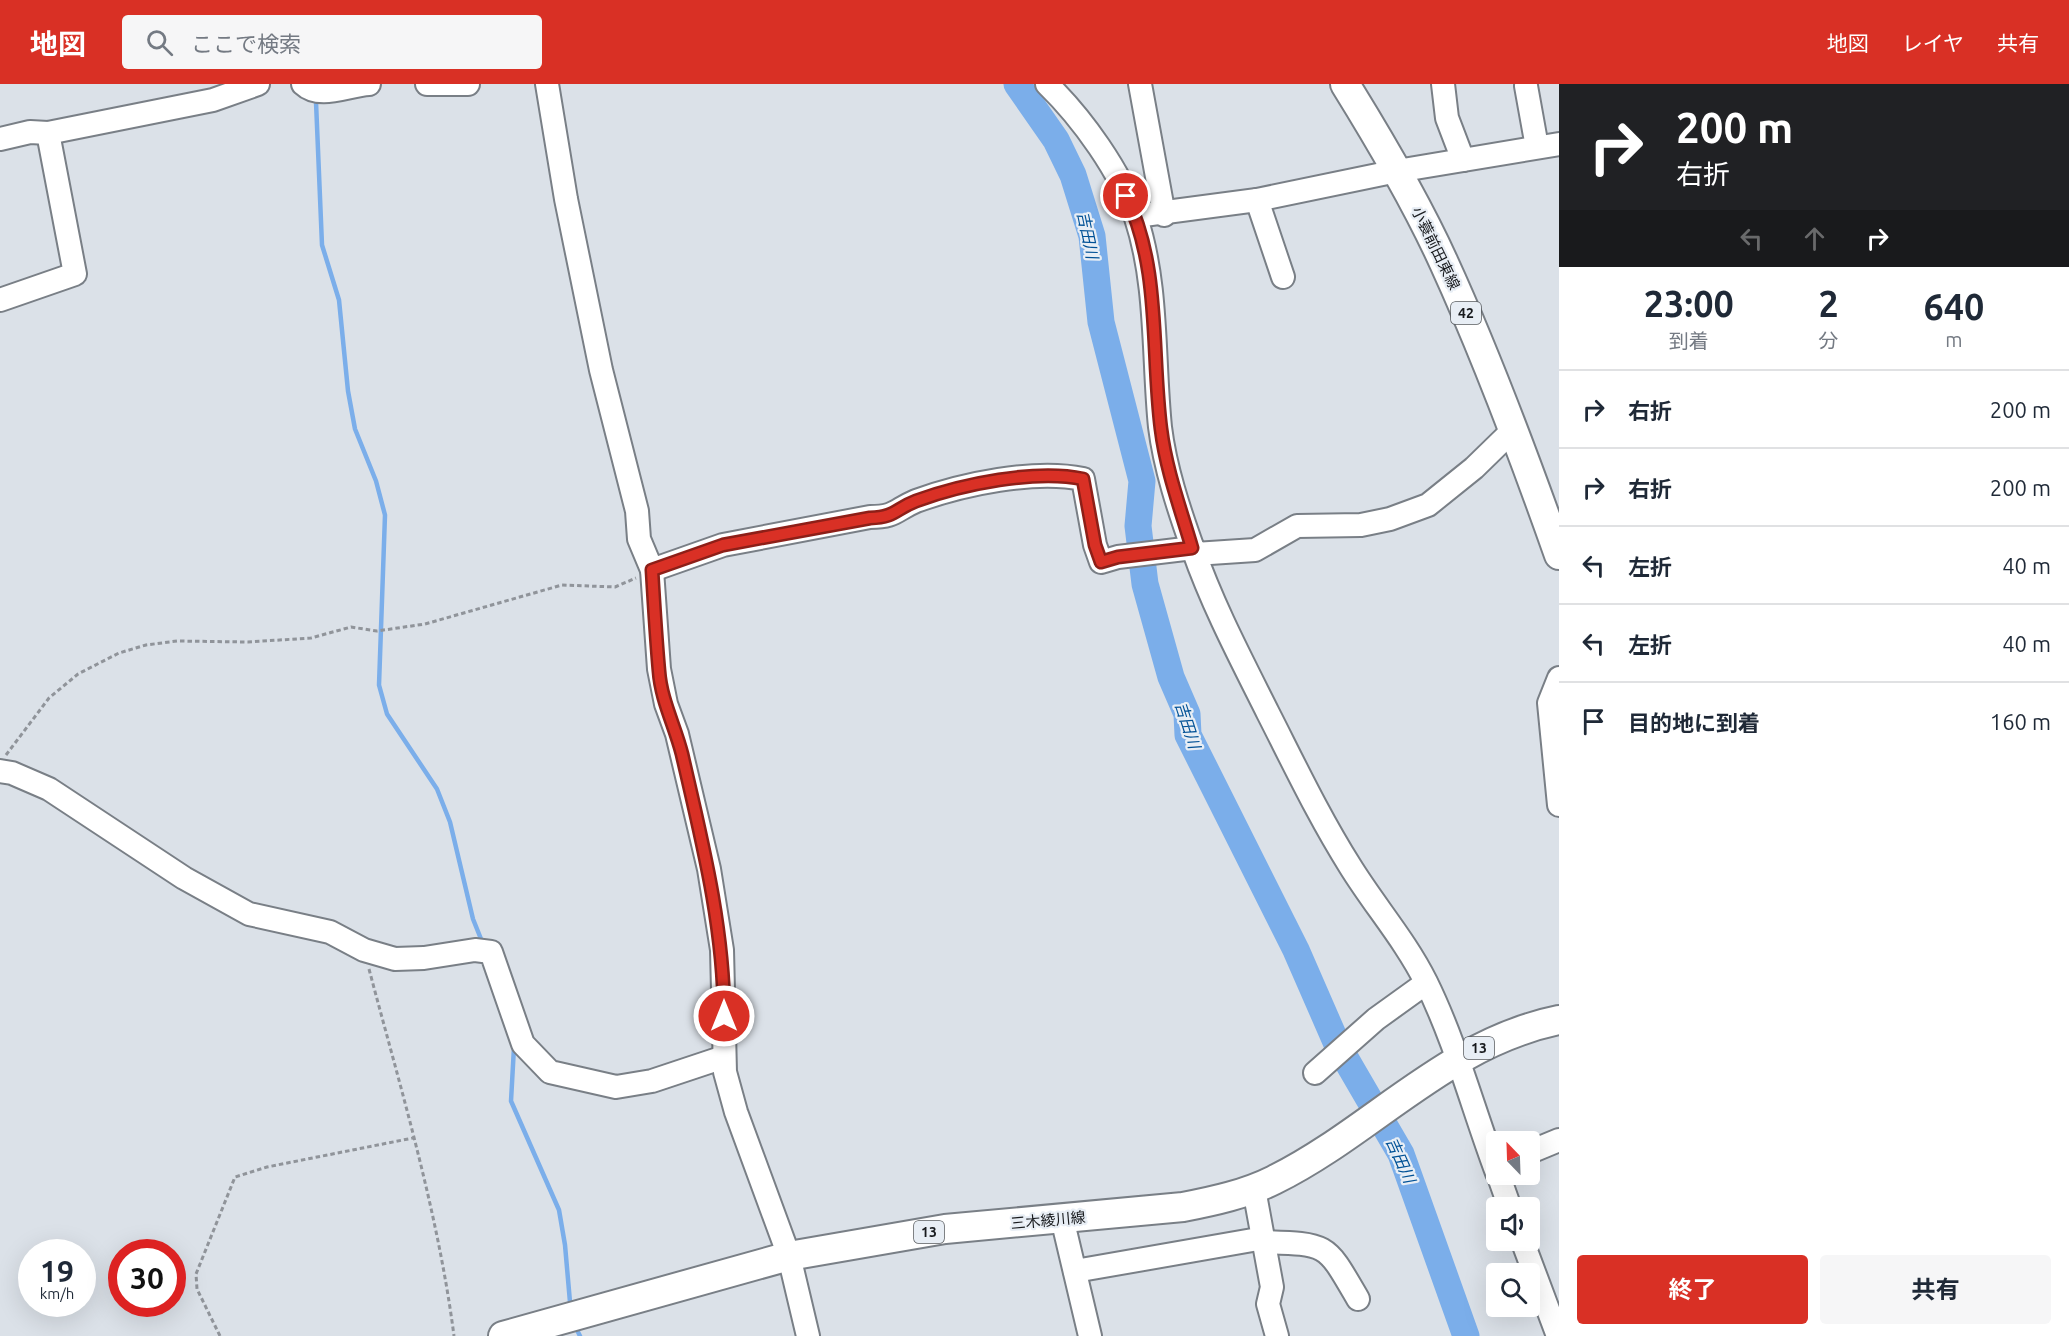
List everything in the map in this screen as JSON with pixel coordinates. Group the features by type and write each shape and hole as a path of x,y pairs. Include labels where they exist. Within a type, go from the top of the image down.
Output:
{"main road":[{"name":"小蓑前田東線","path":"1345,84 1397,171 1444,262 1514,429 1559,555"},
{"name":"三木綾川線","path":"503,1336 789,1256 945,1229 1183,1207 1254,1189 1322,1153 1406,1092 1458,1059 1513,1033 1559,1020"}],"street":[{"path":"0,139 30,132 48,133 213,100 258,84"},
{"path":"303,84 320,92 369,84"},
{"path":"427,84 468,84"},
{"path":"547,84 566,199 601,370 637,511 639,539 652,570 659,669 666,704 677,734 709,869 722,950 724,1057 736,1112 789,1256 808,1336"},
{"path":"1047,84 1088,131 1136,216 1151,298 1161,431 1174,487 1194,551 1222,621 1320,817 1426,982 1458,1059 1486,1139"},
{"path":"1140,84 1164,215"},
{"path":"1443,84 1447,118 1463,160"},
{"path":"1526,86 1537,147"},
{"path":"0,300 75,274 48,133"},
{"path":"1136,216 1164,215 1257,200 1397,171 1559,144"},
{"path":"1257,200 1283,277"},
{"path":"652,570 723,545 870,518 890,517 915,502 983,484 1032,476 1064,475 1083,479 1095,545 1101,562 1118,557 1168,551 1254,550 1297,526 1361,525 1390,519 1428,505 1474,468 1514,429"},
{"path":"1559,678 1549,703 1559,805"},
{"path":"0,771 12,773 50,789 184,878 249,914 330,932 364,950 395,959 424,958 475,950 491,952 524,1044 550,1072 616,1087 652,1081 724,1057"},
{"path":"1319,1069 1364,1030 1426,982"},
{"path":"1540,1148 1559,1140"},
{"path":"1254,1189 1272,1287 1268,1304 1277,1336"},
{"path":"1062,1218 1090,1336"},
{"path":"1075,1271 1264,1240 1309,1244 1327,1251 1358,1299"},
{"path":"1526,1251 1558,1336"}],"path":[{"path":"0,764 49,698 78,674 119,653 146,645 177,641 248,642 311,638 351,627 377,631 425,624 562,585 615,587 652,570"},
{"path":"364,950 414,1138 450,1304 454,1336"},
{"path":"220,1336 197,1289 196,1274 235,1177 267,1167 414,1138"}],"waterway":[{"name":"吉田川","path":"1017,84 1056,140 1073,175 1092,236 1101,322 1142,481 1138,526 1145,584 1171,677 1187,714 1188,735 1296,950 1337,1044 1401,1154 1466,1336"},
{"path":"316,102 322,245 339,300 348,391 355,429 376,481 385,515 379,685 387,714 437,789 450,822 473,919 483,944"},
{"path":"514,1047 511,1101 559,1210 565,1245 570,1302"},
{"path":"577,1330 580,1336"}],"route":[{"path":"724,1016 722,950 709,869 659,669 652,570 723,545 870,518 890,517 915,502 983,484 1032,476 1064,475 1083,479 1088,513 1101,562 1118,557 1192,548 1161,431 1151,298 1136,216 1126,196"}]}
